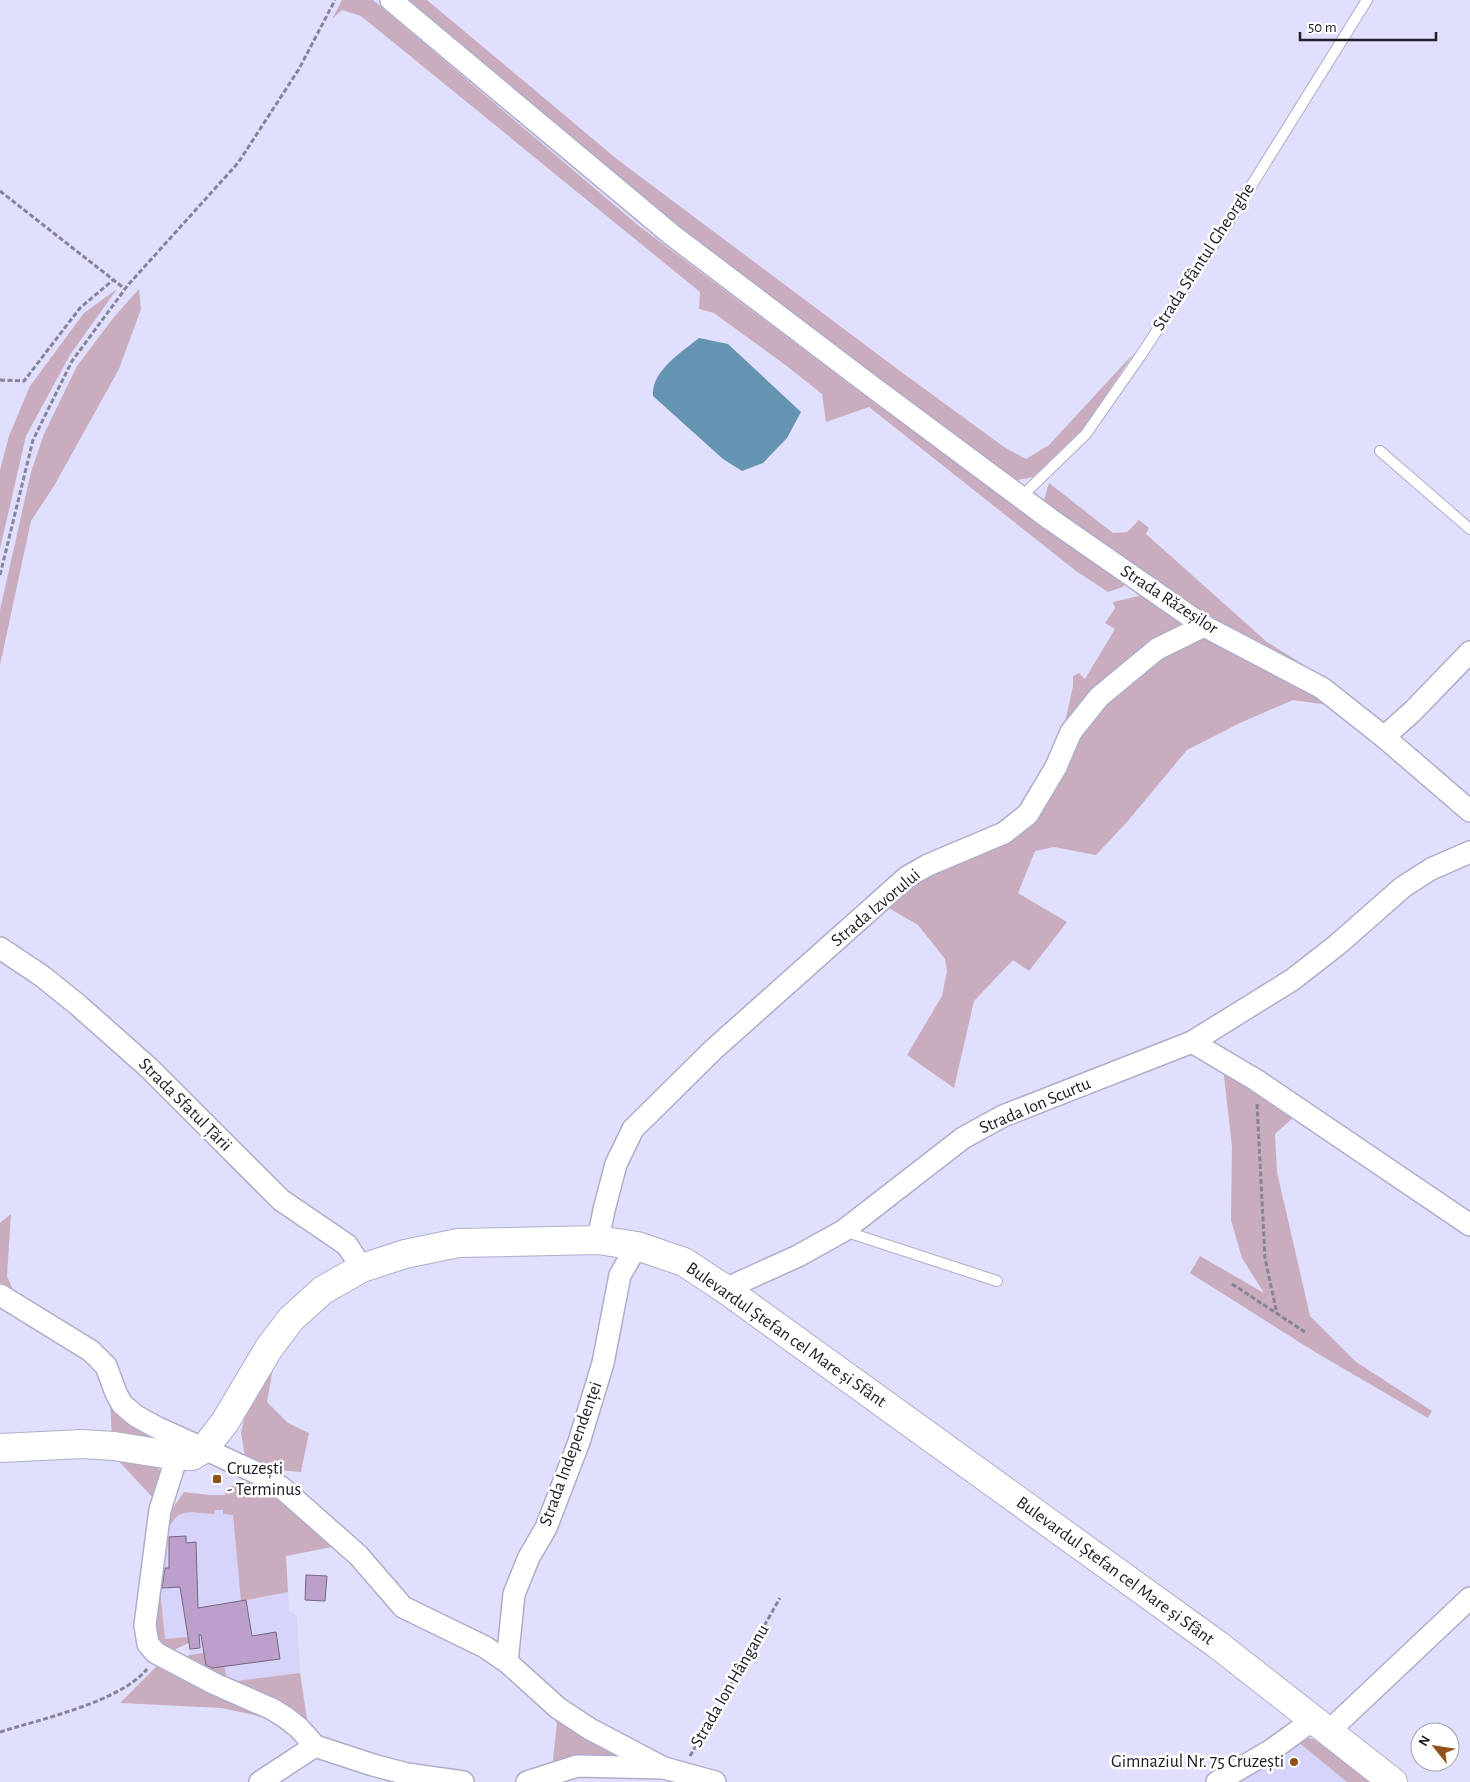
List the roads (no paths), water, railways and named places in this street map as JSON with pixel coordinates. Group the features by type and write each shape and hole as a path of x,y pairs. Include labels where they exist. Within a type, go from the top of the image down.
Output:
{"street":[{"name":"Strada Răzeșilor","path":"391,0 672,236 870,386 999,480 1020,498 1204,626 1322,688 1384,737 1470,811"},
{"name":"Strada Izvorului","path":"598,1240 616,1164 632,1129 714,1049 907,877 928,865 1004,833 1028,814 1056,767 1070,732 1099,697 1157,648 1204,626"},
{"path":"1384,737 1413,711 1470,652"},
{"name":"Strada Ion Scurtu","path":"725,1289 798,1256 843,1231 964,1138 1003,1116 1192,1042 1292,980 1337,945 1403,887 1431,869 1470,852"},
{"name":"Strada Sfatul Țării","path":"0,948 42,976 142,1061 281,1200 347,1245 362,1268"},
{"path":"1192,1042 1256,1080 1470,1225"},
{"name":"Bulevardul Ștefan cel Mare și Sfânt","path":"204,1449 225,1422 269,1348 291,1318 323,1290 362,1268 405,1254 458,1243 598,1240 637,1246 684,1262 725,1289 1218,1645 1393,1782"},
{"name":"Strada Independenței","path":"507,1662 514,1594 530,1557 546,1528 578,1442 602,1363 620,1275 637,1246"},
{"path":"0,1295 91,1350 106,1366 122,1404 136,1416 266,1477 282,1488 358,1556 403,1607 485,1646 507,1662 558,1708 590,1729 672,1771"},
{"path":"0,1448 82,1444 114,1446 177,1456 192,1456 204,1449"},
{"path":"177,1456 160,1510 145,1626 148,1644 156,1653 215,1684 272,1709 299,1728 315,1746 373,1766 407,1774 463,1782"},
{"path":"1217,1782 1273,1749 1322,1725 1470,1598"},
{"path":"260,1782 315,1746"},
{"path":"527,1782 577,1766 672,1771 715,1782"}],"lane":[{"name":"Strada Sfântul Gheorghe","path":"1020,498 1086,434 1141,355 1233,215 1367,0"},
{"path":"1380,451 1470,530"},
{"path":"843,1231 997,1281"}],"place":[{"name":"Cruzești - Terminus","path":"217,1479"},
{"name":"Gimnaziul Nr. 75 Cruzești","path":"1294,1762"}]}
